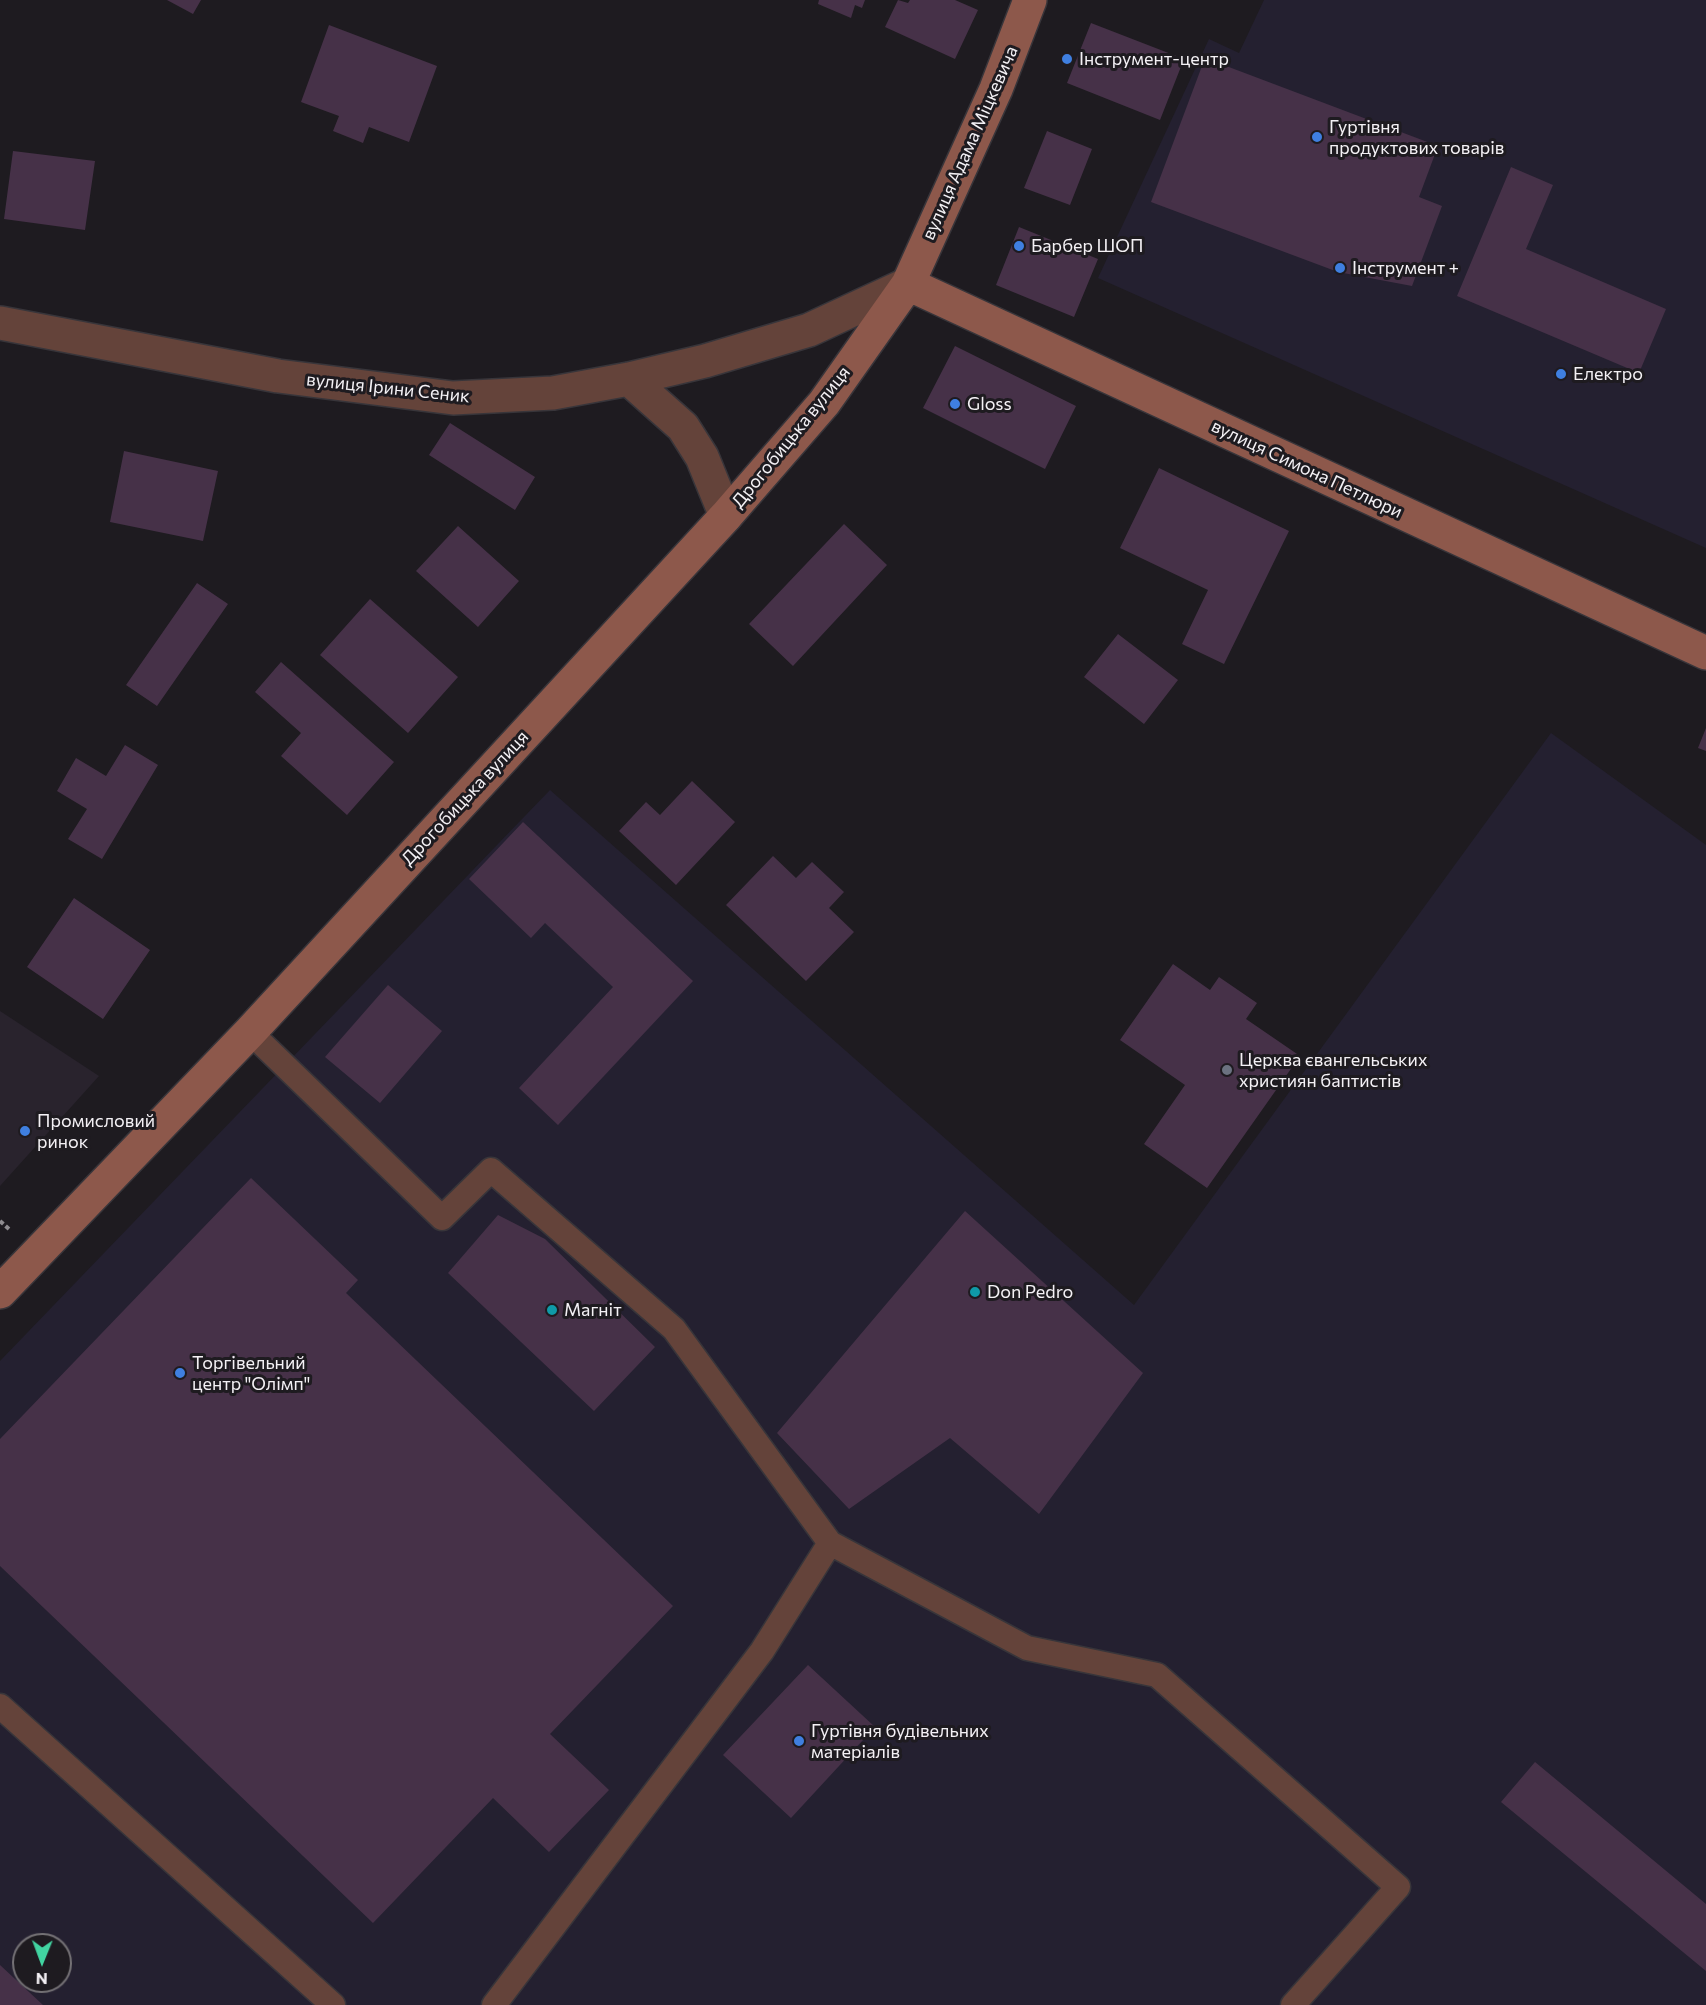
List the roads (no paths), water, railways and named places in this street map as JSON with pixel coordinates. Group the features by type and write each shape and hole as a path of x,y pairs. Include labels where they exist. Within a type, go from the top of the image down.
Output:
{"main road":[{"name":"вулиця Адама Міцкевича","path":"908,284 996,89 1030,0"},
{"name":"Дрогобицька вулиця","path":"0,1292 250,1032 726,516 824,403 908,284"},
{"name":"вулиця Симона Петлюри","path":"908,284 1706,653"}],"street":[{"name":"вулиця Ірини Сеник","path":"0,323 278,376 453,398 553,393 629,379 705,361 809,330 908,284"},
{"path":"629,379 683,427 702,457 726,516"}],"lane":[{"path":"250,1032 442,1218 491,1170 674,1329 830,1543 1027,1648 1157,1675 1398,1887 1293,2005"},
{"path":"494,2005 762,1651 830,1543"},
{"path":"0,1707 333,2005"}],"place":[{"name":"Інструмент-центр","path":"1067,59"},
{"name":"Гуртівня продуктових товарів","path":"1317,137"},
{"name":"Барбер ШОП","path":"1019,246"},
{"name":"Інструмент +","path":"1340,268"},
{"name":"Електро","path":"1561,374"},
{"name":"Gloss","path":"955,404"},
{"name":"Церква євангельських християн баптистів","path":"1227,1070"},
{"name":"Промисловий ринок","path":"25,1131"},
{"name":"Don Pedro","path":"975,1292"},
{"name":"Магніт","path":"552,1310"},
{"name":"Торгівельний центр \"Олімп\"","path":"180,1373"},
{"name":"Гуртівня будівельних матеріалів","path":"799,1741"}]}
